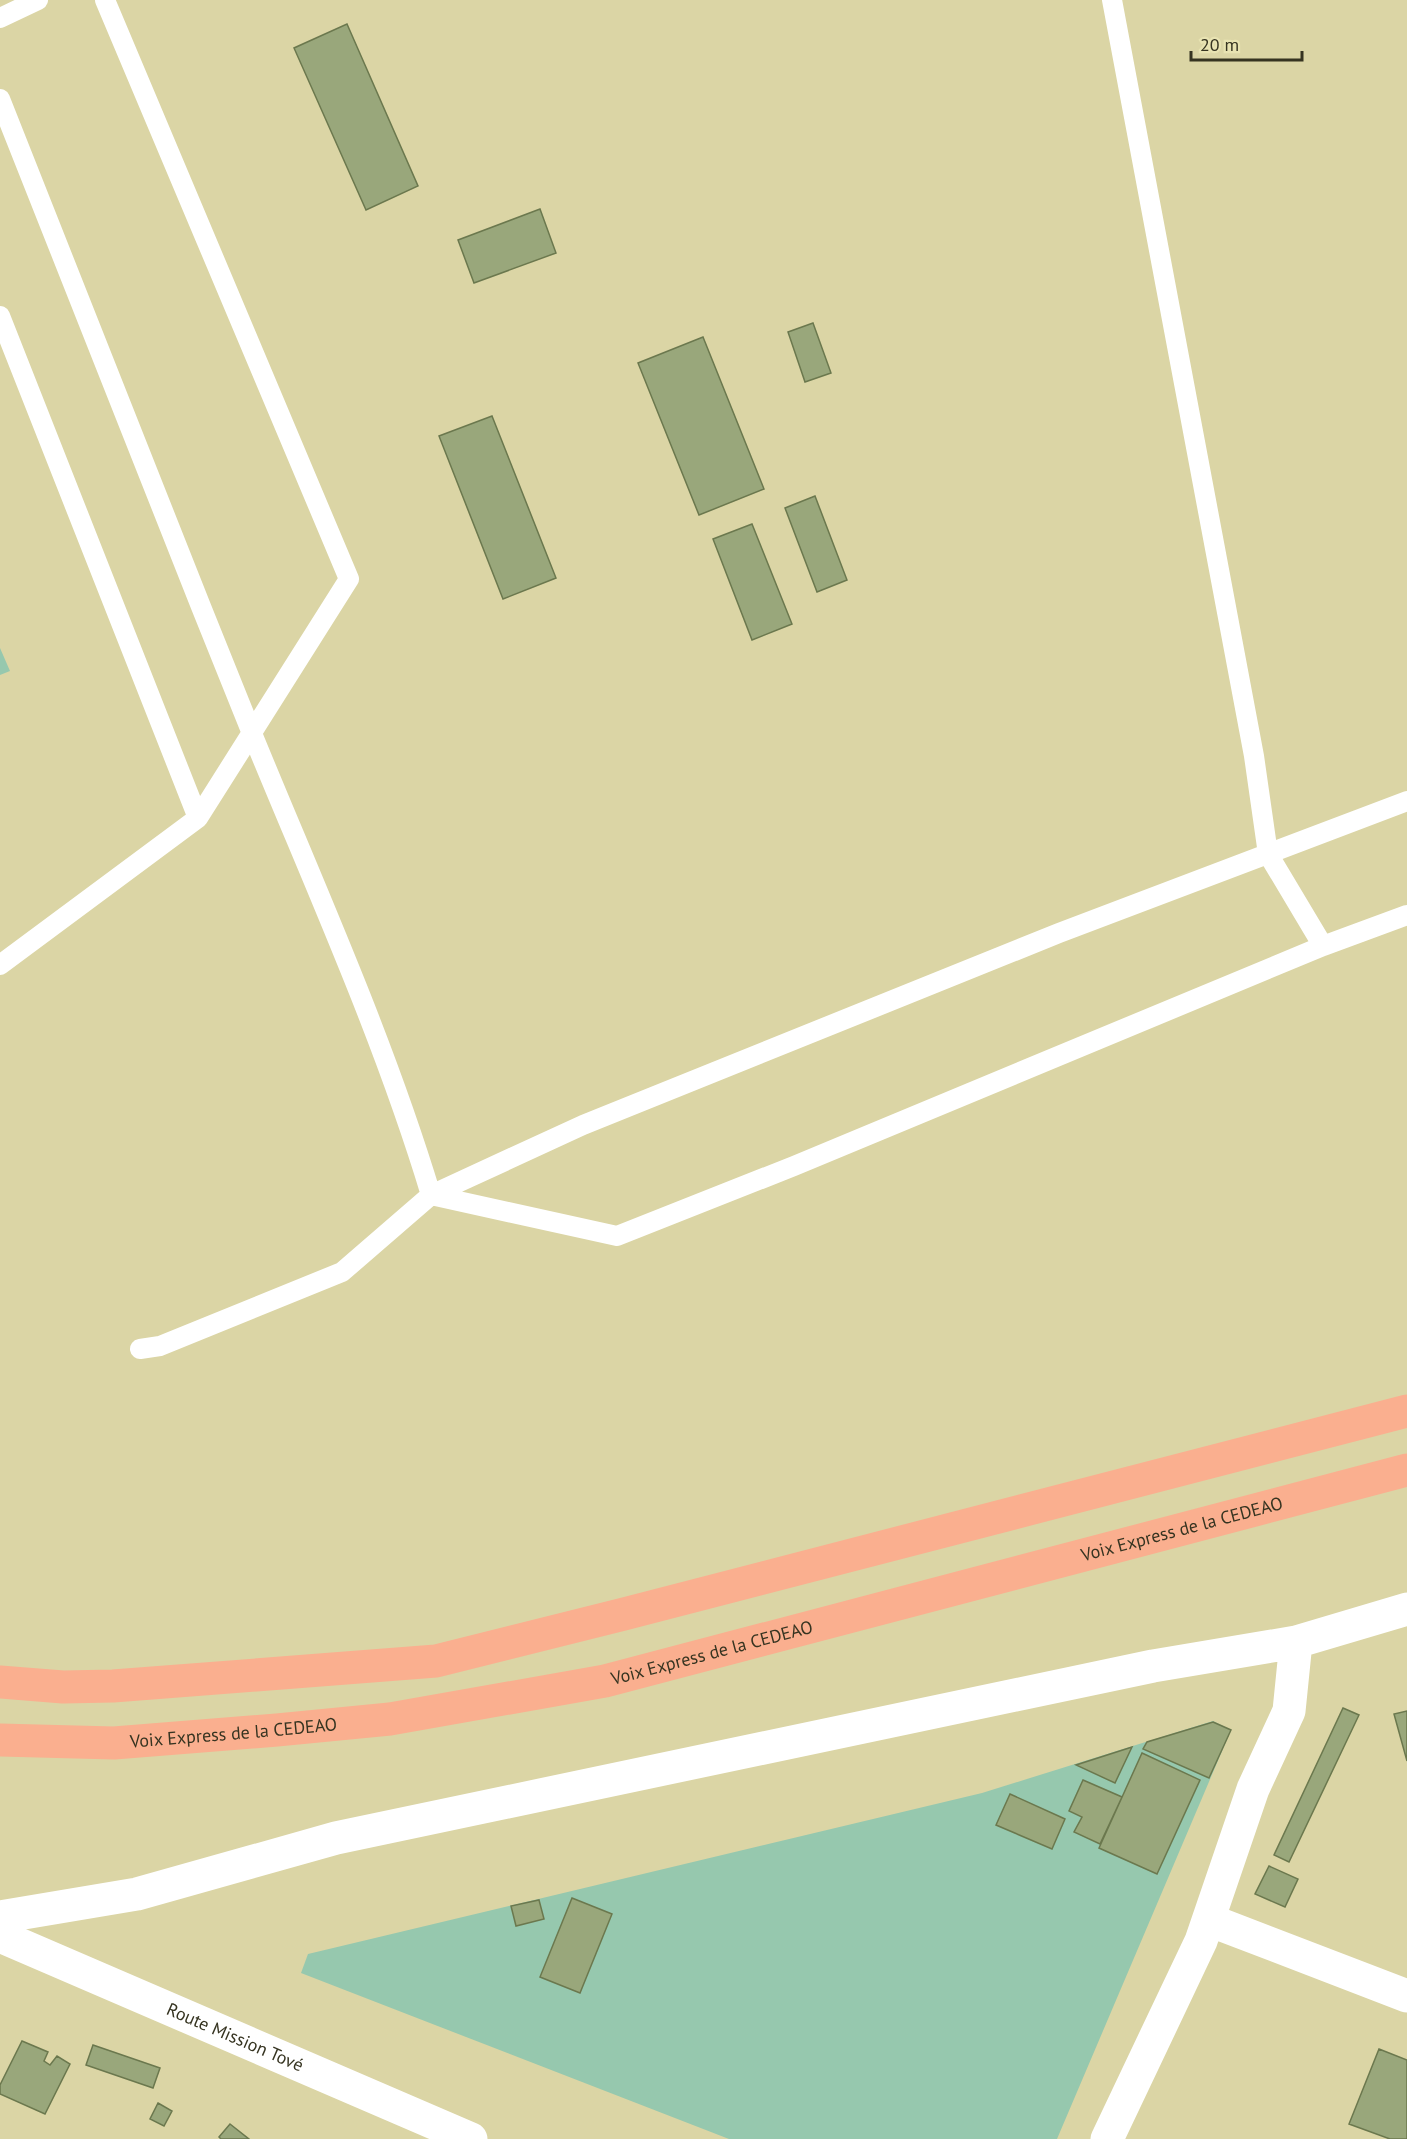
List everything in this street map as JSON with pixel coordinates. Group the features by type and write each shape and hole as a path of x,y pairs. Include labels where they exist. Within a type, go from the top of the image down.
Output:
{"main road":[{"path":"0,1682 63,1687 113,1686 436,1661 1407,1411"},
{"name":"Voix Express de la CEDEAO","path":"0,1740 114,1743 289,1729 390,1719 605,1681 1407,1470"}],"street":[{"path":"0,1917 137,1894 336,1838 1153,1666 1296,1642 1407,1610"},
{"path":"1107,2139 1201,1941 1253,1789 1289,1711 1296,1642"},
{"path":"1209,1920 1407,1996"},
{"name":"Route Mission Tové","path":"0,1936 471,2139"}],"lane":[{"path":"0,18 38,0"},
{"path":"0,965 198,818 349,579 105,0"},
{"path":"1112,0 1254,756 1268,854 1323,946"},
{"path":"0,99 252,733 351,970 410,1125 431,1195"},
{"path":"0,316 198,818"},
{"path":"140,1349 160,1346 342,1272 431,1195 616,1112 1059,933 1407,801"},
{"path":"431,1195 617,1236 794,1166 1323,946 1407,915"}],"green space":[{"path":"0,648 10,671 0,675"},
{"path":"1213,1721 1231,1730 1057,2139 729,2139 301,1973 308,1954 982,1793"}],"building":[{"path":"347,24 418,186 366,210 294,48"},
{"path":"540,209 556,253 474,283 458,240"},
{"path":"813,323 831,373 805,382 788,332"},
{"path":"703,337 764,489 699,515 638,363"},
{"path":"492,416 556,578 503,599 439,436"},
{"path":"815,496 847,580 817,592 785,508"},
{"path":"752,524 792,624 752,640 713,539"},
{"path":"1343,1708 1359,1715 1289,1862 1274,1855"},
{"path":"1407,1711 1407,1761 1394,1714"},
{"path":"1213,1722 1231,1730 1209,1778 1143,1749 1147,1742"},
{"path":"1132,1747 1115,1783 1076,1765"},
{"path":"1142,1753 1200,1780 1157,1874 1099,1848"},
{"path":"1083,1780 1122,1797 1100,1844 1074,1832 1082,1817 1069,1811"},
{"path":"1010,1794 1065,1819 1052,1849 996,1825"},
{"path":"1269,1866 1298,1879 1285,1907 1255,1894"},
{"path":"572,1898 612,1914 580,1993 540,1977"},
{"path":"539,1900 544,1919 516,1926 511,1906"},
{"path":"22,2041 48,2052 44,2061 50,2065 57,2056 70,2064 45,2114 0,2094 0,2085"},
{"path":"93,2045 160,2068 153,2088 86,2065"},
{"path":"1379,2049 1407,2060 1407,2139 1390,2139 1349,2124"},
{"path":"158,2103 172,2111 164,2126 150,2119"},
{"path":"230,2124 249,2139 221,2139 219,2137"}]}
